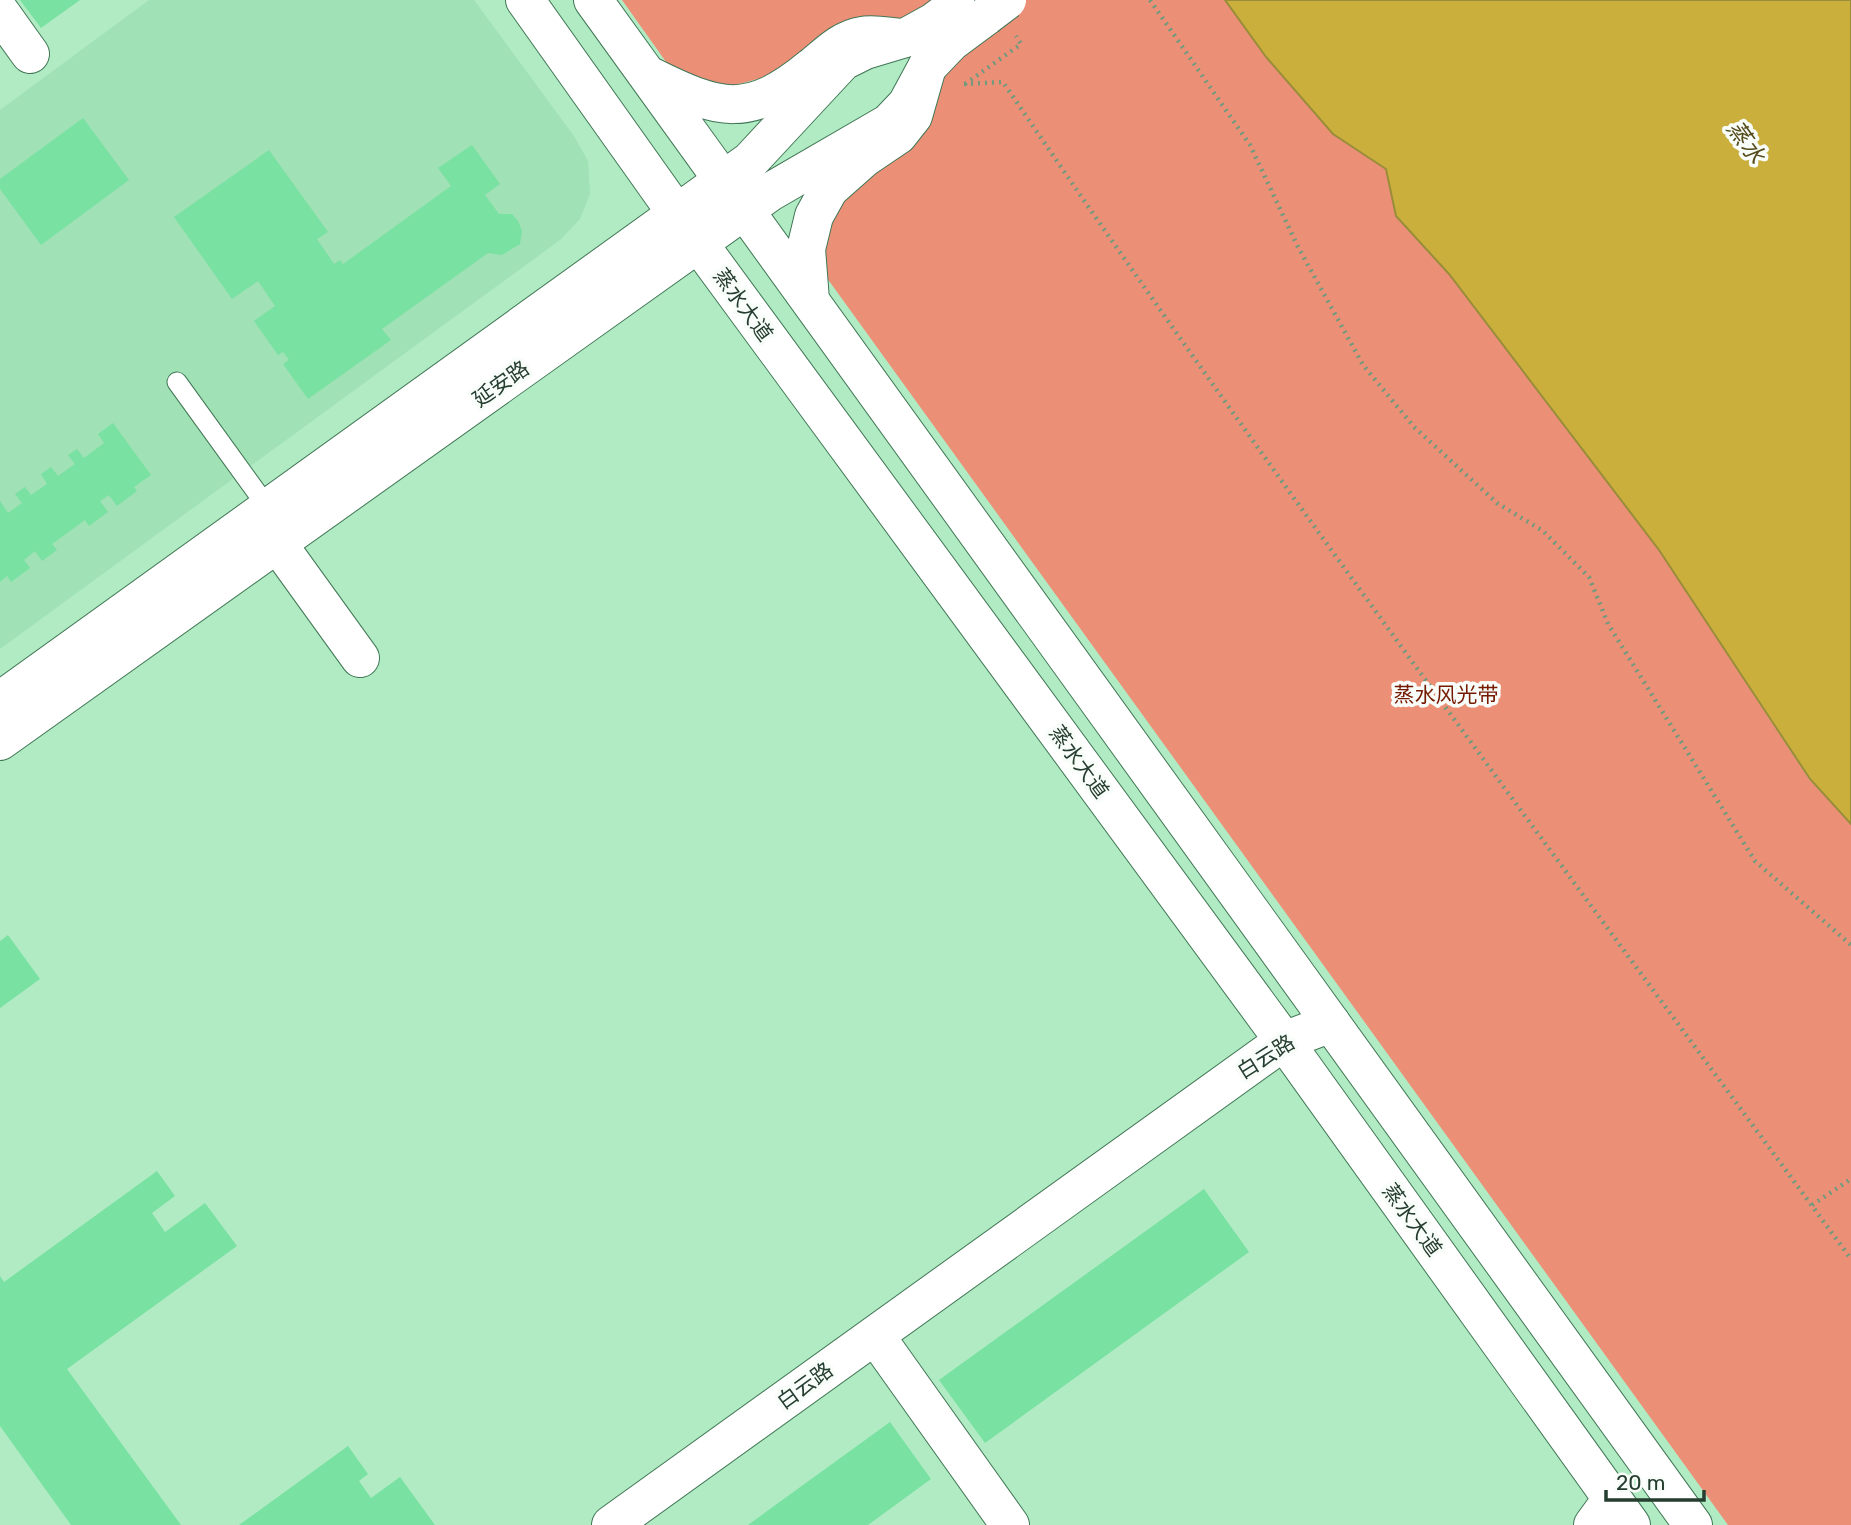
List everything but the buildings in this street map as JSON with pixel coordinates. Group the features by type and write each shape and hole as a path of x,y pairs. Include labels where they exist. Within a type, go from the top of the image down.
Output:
{"main road":[{"name":"蒸水大道","path":"525,0 688,229 1290,1050 1612,1516"},
{"path":"593,0 1693,1525"},
{"name":"延安路","path":"0,701 272,526 734,195 750,161 843,61 865,50 916,53 951,42 985,5"},
{"path":"0,12 30,54"},
{"path":"646,74 691,97 725,106 756,102 781,90 836,46 862,36 916,53 913,116 898,135 864,158 829,189 814,216 806,249 811,302"},
{"name":"延安路","path":"734,195 770,192 889,123 907,104 916,53"},
{"name":"延安路","path":"0,741 272,526"},
{"path":"272,526 360,658"},
{"name":"白云路","path":"611,1525 1331,1023"},
{"name":"白云路","path":"637,1525 884,1348 1290,1050"},
{"path":"884,1348 1010,1525"}],"lane":[{"path":"177,382 272,526"}],"path":[{"path":"1150,0 1250,145 1297,245 1363,365 1415,428 1497,503 1543,531 1589,577 1608,624 1755,861 1851,945"},
{"path":"964,84 1003,82 1103,230 1354,580 1851,1259"},
{"path":"1812,1205 1851,1179"}],"shaded area":[{"path":"149,0 474,0 574,136 588,161 590,194 580,219 560,240 0,649 0,110"}],"green space":[{"name":"蒸水风光带","path":"622,0 1225,0 1266,57 1333,134 1386,169 1396,216 1449,274 1659,550 1809,779 1851,824 1851,1525 1728,1525 806,249 927,68 906,39 691,97"}],"water":[{"name":"蒸水","path":"1225,0 1851,0 1851,824 1810,779 1659,550 1449,274 1396,216 1386,169 1333,134 1266,57"}]}
